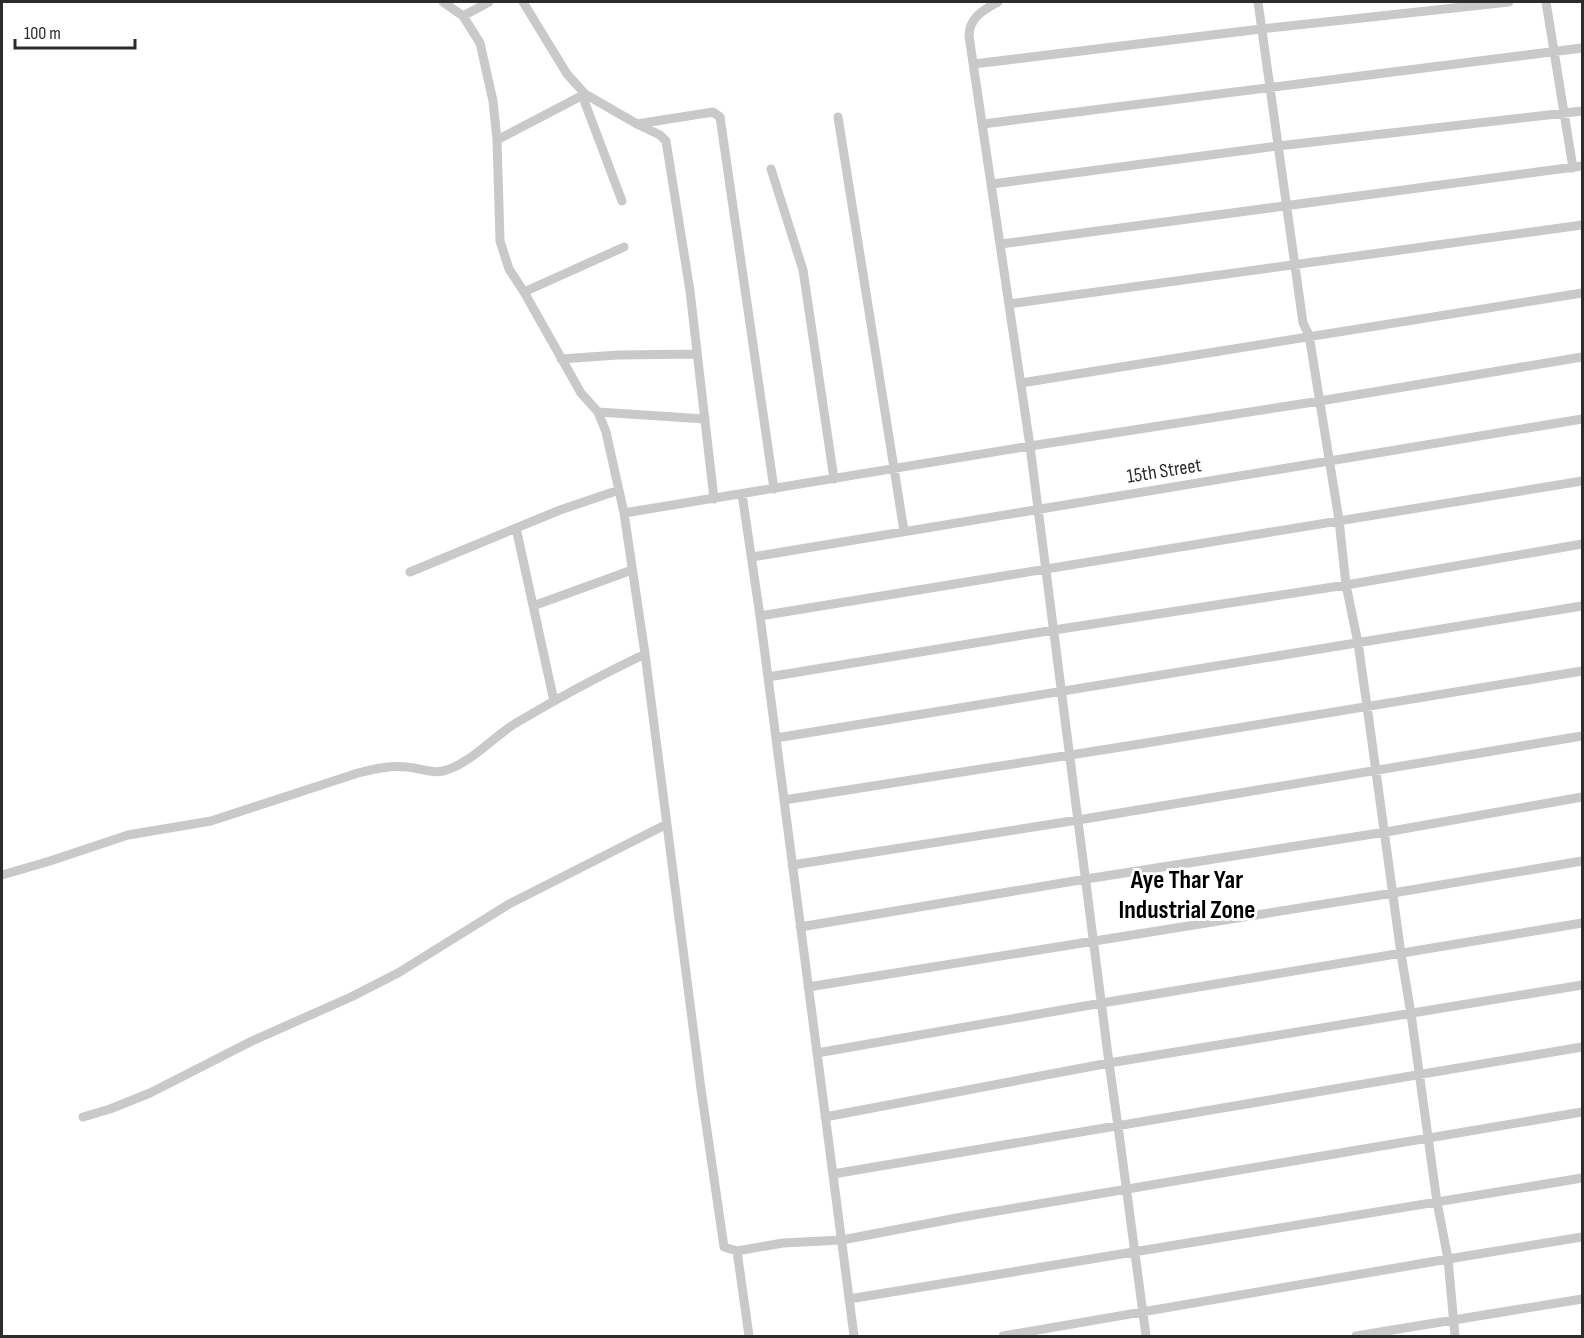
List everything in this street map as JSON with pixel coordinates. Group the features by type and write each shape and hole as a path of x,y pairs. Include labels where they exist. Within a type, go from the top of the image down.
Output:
{"street":[{"path":"443,2 463,16 480,43 493,101 497,140 500,241 509,269 581,393 598,412 606,432 624,513 645,654 699,1078 724,1246 737,1251 783,1243 842,1240 962,1217 1582,1112"},
{"path":"463,16 489,2"},
{"path":"523,2 567,74 585,94 660,135 666,141 690,291 714,499"},
{"path":"998,2 974,18 969,27 1030,446 1108,1064 1146,1336"},
{"path":"1258,2 1303,323 1309,336 1320,401 1339,520 1346,585 1358,643 1377,771 1437,1202 1448,1259 1455,1336"},
{"path":"974,64 1509,2"},
{"path":"1001,244 1578,167 1564,113 1546,2"},
{"path":"983,124 1582,48"},
{"path":"497,140 585,94"},
{"path":"585,94 585,103 622,201"},
{"path":"992,184 1278,146 1582,111"},
{"path":"638,124 713,112 720,117 774,489"},
{"path":"838,117 904,531"},
{"path":"771,169 803,270 834,478"},
{"path":"1009,304 1582,225"},
{"path":"524,292 624,247"},
{"path":"1021,383 1582,293"},
{"path":"561,359 618,355 697,354"},
{"path":"624,513 1582,357"},
{"path":"598,412 705,419"},
{"name":"15th Street","path":"752,557 1582,419"},
{"path":"760,616 1582,481"},
{"path":"410,572 560,510 619,490"},
{"path":"742,494 854,1336"},
{"path":"516,528 554,701"},
{"path":"768,677 1346,585 1582,544"},
{"path":"533,606 632,570"},
{"path":"776,738 1582,606"},
{"path":"2,875 128,835 212,821 380,767 407,766 427,772 444,771 467,760 514,724 645,654"},
{"path":"784,800 1582,671"},
{"path":"792,865 1582,736"},
{"path":"800,927 1386,832 1582,797"},
{"path":"83,1117 150,1093 252,1041 351,997 398,973 509,904 667,824"},
{"path":"808,987 1582,861"},
{"path":"817,1053 1582,923"},
{"path":"825,1117 1108,1064 1582,986"},
{"path":"833,1174 1582,1047"},
{"path":"849,1299 1582,1178"},
{"path":"1003,1336 1582,1237"},
{"path":"737,1251 749,1336"},
{"path":"1356,1336 1582,1299"}],"district":[{"name":"Aye Thar Yar Industrial Zone","path":"1187,894"}]}
